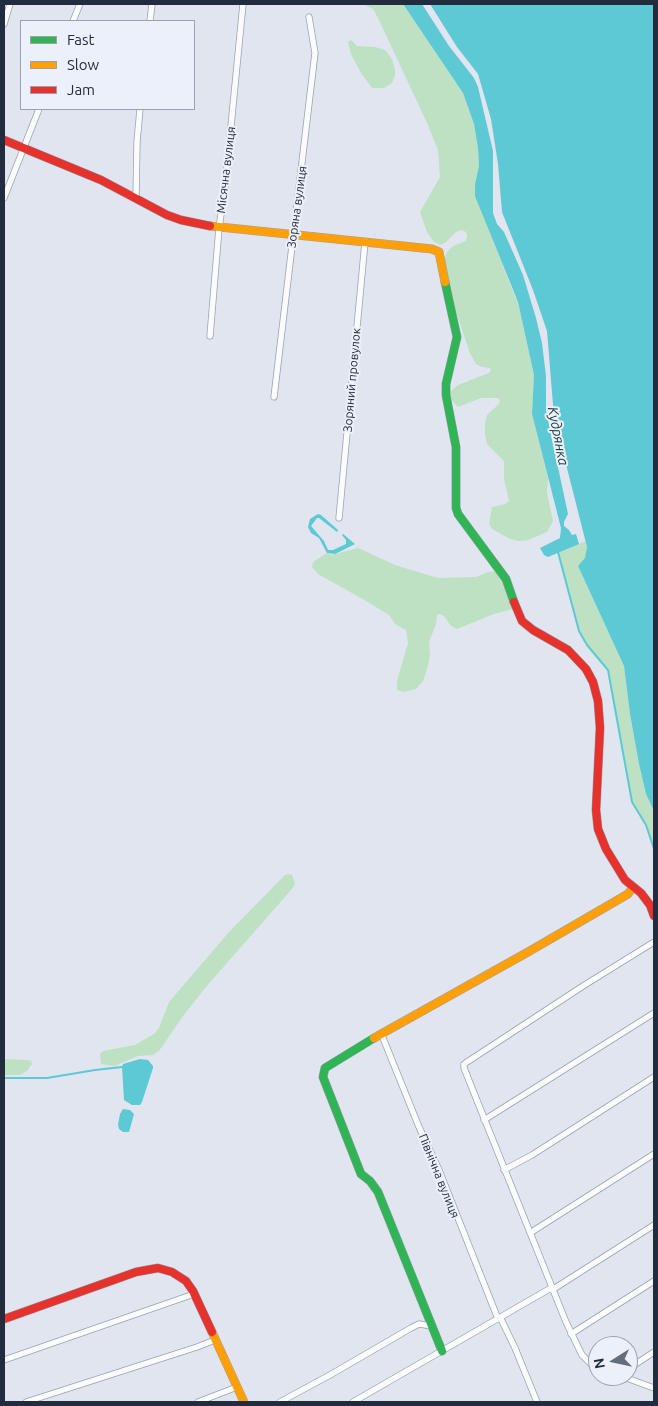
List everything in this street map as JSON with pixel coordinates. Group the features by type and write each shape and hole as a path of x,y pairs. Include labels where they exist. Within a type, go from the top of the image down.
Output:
{"street":[{"path":"4,24 10,4"},
{"path":"74,20 80,4"},
{"path":"150,20 152,4"},
{"name":"Місячна вулиця","path":"210,336 219,228 227,168 243,4"},
{"name":"Зоряна вулиця","path":"274,397 292,236 304,158 315,53 309,17"},
{"path":"4,198 39,110"},
{"path":"136,198 140,110"},
{"path":"4,140 102,180 167,216 181,220 219,228 432,249 439,252 447,293 457,329 456,345 446,384 448,410 454,433 457,464 456,508 460,518 494,560 506,580 518,616 533,630 568,650 586,669 593,682 598,701 600,728 596,810 598,829 612,860 625,880 641,893 650,905 654,916"},
{"name":"Зоряний провулок","path":"339,518 365,242"},
{"path":"442,1351 378,1192 362,1174 323,1077 325,1068 381,1033 628,894 633,887"},
{"path":"588,1361 582,1356 571,1334 552,1289 484,1120 464,1064 654,942"},
{"path":"484,1120 654,1013"},
{"name":"Північна вулиця","path":"381,1033 499,1318 515,1348 536,1402"},
{"path":"504,1170 532,1155 654,1077"},
{"path":"530,1233 654,1154"},
{"path":"353,1402 552,1289 654,1225"},
{"path":"4,1319 144,1270 158,1268 172,1272 186,1281 194,1294 244,1402"},
{"path":"571,1334 654,1281"},
{"path":"4,1360 194,1294"},
{"path":"280,1402 419,1324 432,1326"},
{"path":"26,1402 215,1340"},
{"path":"638,1362 654,1352"},
{"path":"638,1382 654,1388"},
{"path":"198,1402 237,1387"}],"green space":[{"path":"363,4 403,4 463,93 474,124 479,166 475,184 486,222 518,302 534,375 532,414 548,478 547,493 553,521 547,532 528,540 510,539 492,529 489,524 492,507 509,501 504,479 504,461 487,444 485,434 487,415 500,401 498,398 481,398 458,407 449,397 450,392 458,385 489,373 491,370 476,364 470,353 448,289 444,260 447,252 453,246 466,241 467,236 466,232 462,230 456,232 445,243 440,245 433,241 427,232 420,212 440,177 438,150 378,18 373,9"},
{"path":"351,40 357,46 375,47 385,50 392,59 395,70 392,83 384,88 372,88 351,54 348,42"},
{"path":"586,541 585,559 578,566 624,666 639,764 646,794 654,811 654,849 646,825 632,802 608,670 587,645 579,631 558,552"},
{"path":"358,548 395,565 438,578 476,577 488,572 498,571 514,607 513,609 494,614 457,629 451,626 444,616 437,615 436,624 429,642 430,655 423,681 416,689 404,692 397,690 397,681 408,643 406,630 395,624 389,615 318,574 312,567 313,562 327,553 331,555"},
{"path":"285,875 292,875 295,884 291,890 205,988 159,1051 153,1055 138,1056 114,1066 101,1064 100,1054 103,1051 135,1045 154,1034 159,1028 169,1002 229,932"},
{"path":"4,1059 27,1060 31,1061 32,1064 27,1071 20,1075 4,1075"}],"water":[{"path":"403,4 422,4 449,46 474,78 478,87 493,151 493,213 497,224 504,232 523,275 536,318 542,343 546,376 546,411 568,514 564,526 572,535 576,534 579,544 548,557 544,555 540,548 560,538 561,528 532,414 534,375 518,302 475,196 475,184 479,166 474,124 463,93"},
{"path":"430,4 654,4 654,811 646,794 639,764 624,666 578,566 585,558 587,547 554,417 547,331 502,212 498,164 491,119 478,74 457,47"},
{"path":"318,514 338,530 337,532 319,518 311,526 324,541 328,550 333,550 346,544 343,534 355,544 335,554 327,553 319,538 311,533 308,527 310,519"},
{"path":"140,1059 148,1060 153,1068 142,1102 140,1105 132,1105 124,1100 122,1067 123,1064"},
{"path":"123,1109 130,1110 134,1114 129,1132 123,1132 119,1129 120,1114"}],"waterway":[{"name":"Кудрянка","path":"558,552 579,631 587,645 608,670 632,802 646,825 654,849"},
{"path":"4,1078 47,1078 122,1067"}],"traffic: fast":[{"path":"445,282 457,337 446,384 446,395 456,447 456,508 458,514 506,579 514,602"},
{"path":"374,1038 325,1068 323,1077 361,1174 370,1181 378,1192 442,1351"}],"traffic: slow":[{"path":"210,226 432,249 439,252 445,282"},
{"path":"374,1038 628,894 633,887"},
{"path":"212,1332 244,1402"}],"traffic: jam":[{"path":"4,140 101,180 167,215 210,226"},
{"path":"514,602 522,621 533,630 568,650 586,669 593,682 598,701 600,728 596,810 598,829 606,849 625,880 641,893 650,905 654,916"},
{"path":"4,1319 136,1272 158,1268 172,1272 186,1281 193,1291 212,1332"}]}
